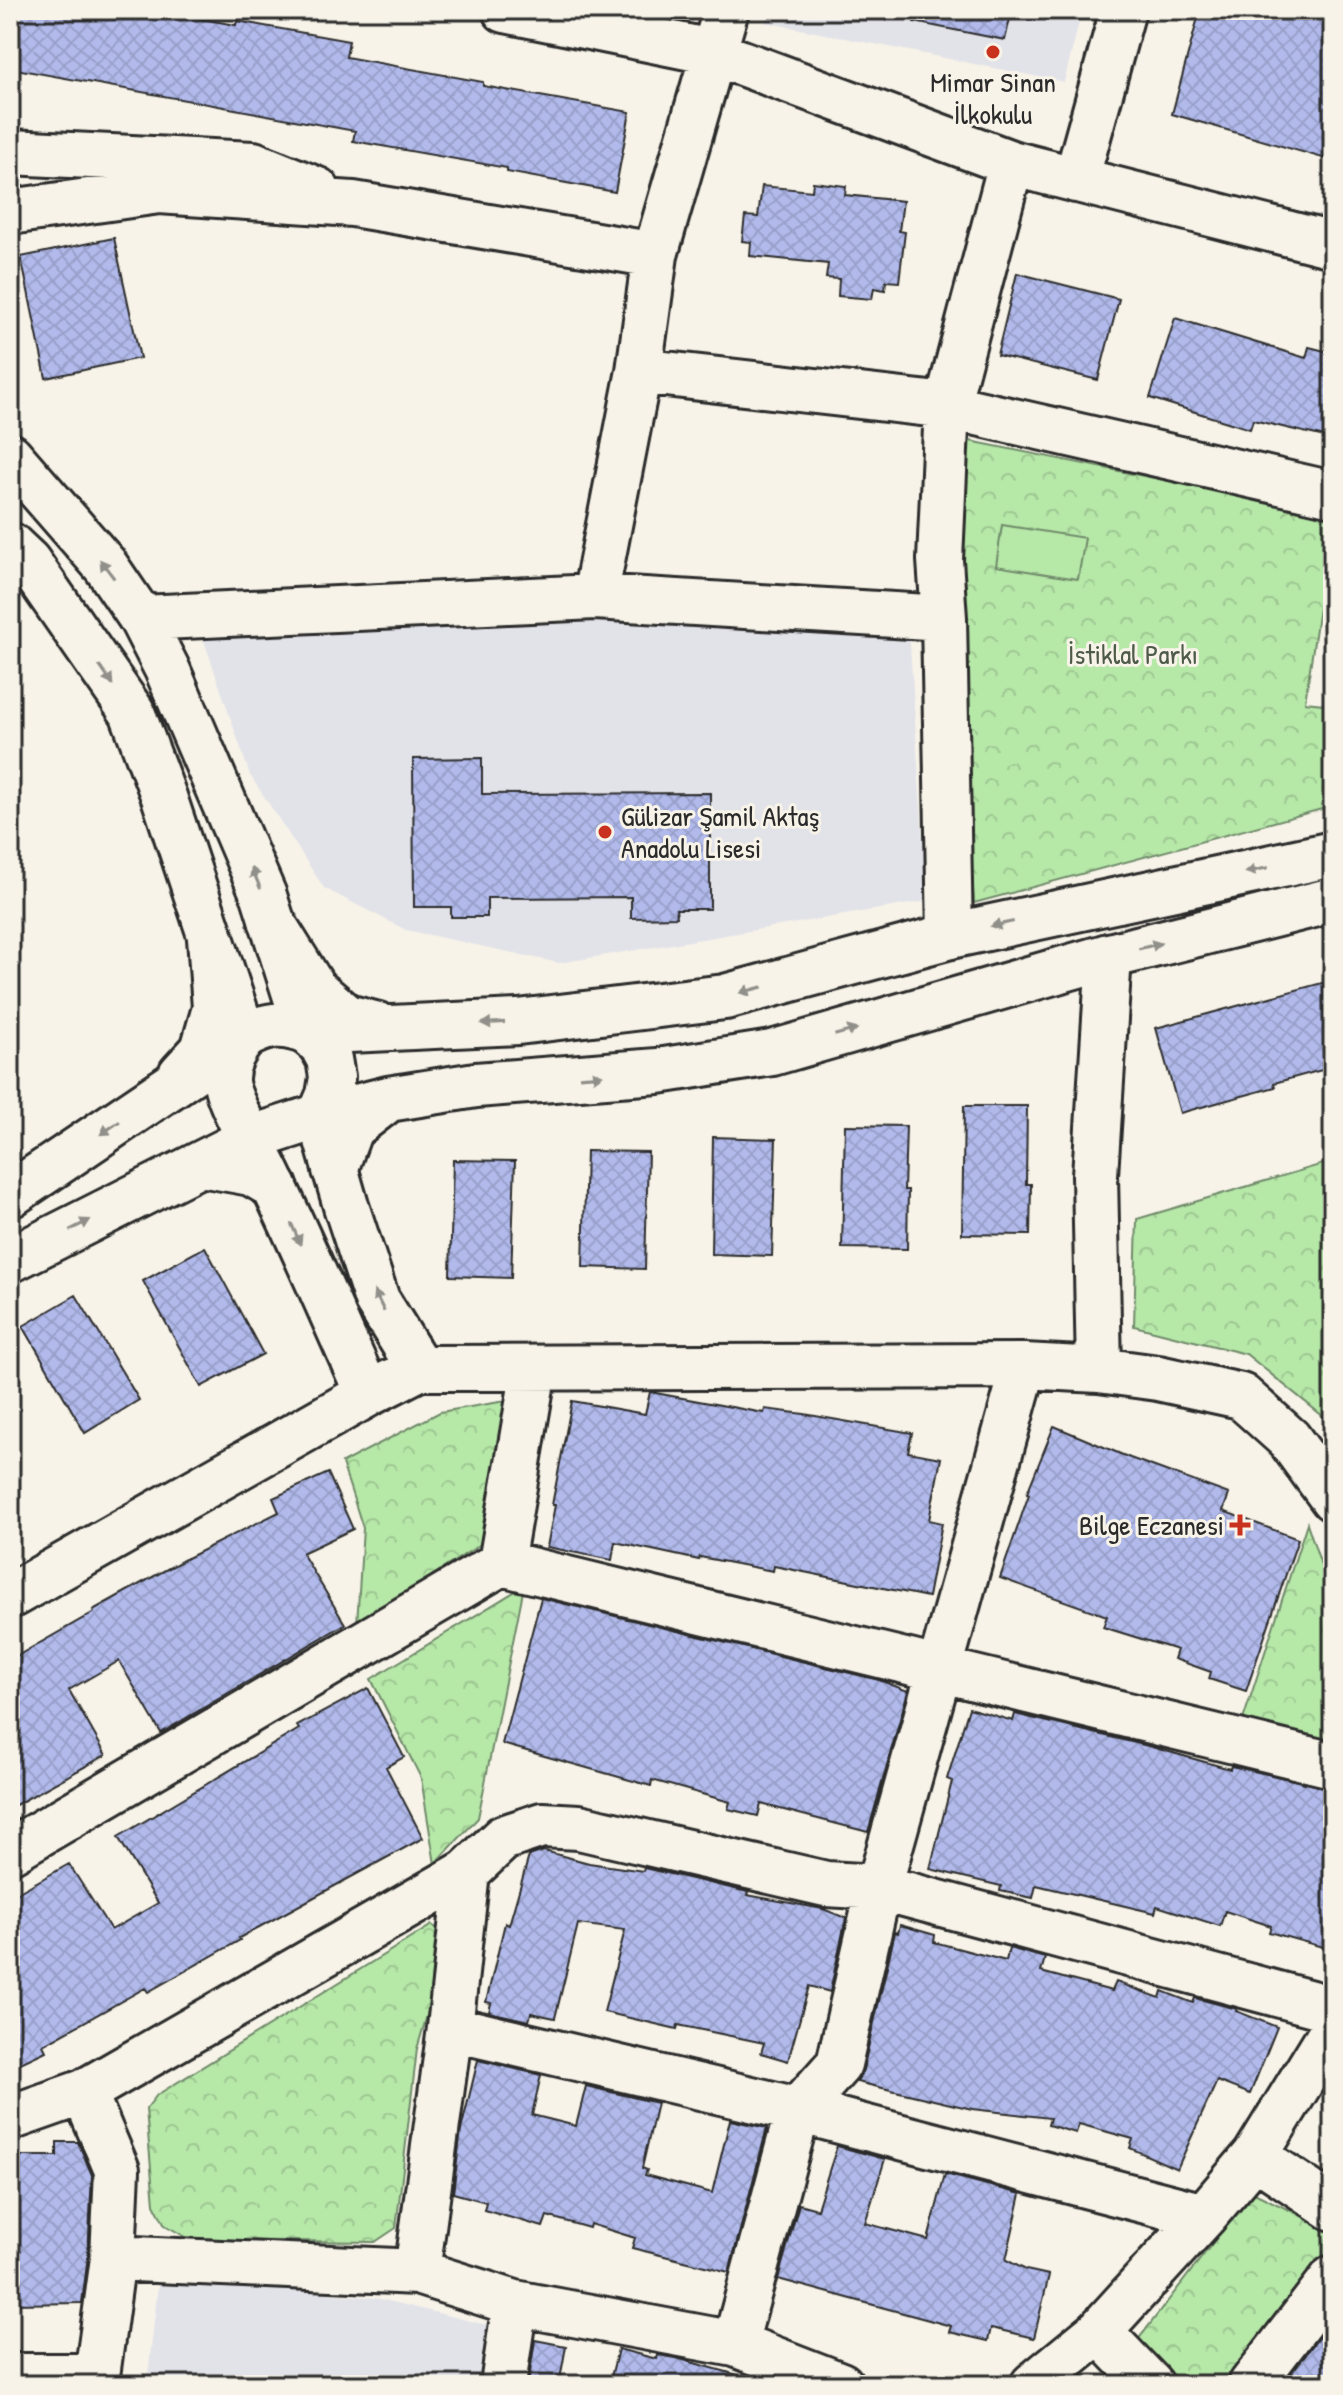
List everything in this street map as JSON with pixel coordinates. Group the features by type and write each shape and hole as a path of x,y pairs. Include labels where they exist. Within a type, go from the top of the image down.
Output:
{"street":[{"path":"505,10 712,52 1011,163 1333,245"},
{"path":"595,597 639,371 655,255 726,10"},
{"path":"1076,180 1123,10"},
{"path":"10,152 253,164 353,204"},
{"path":"950,936 944,618 940,560 947,406 1011,163"},
{"path":"10,212 159,191 353,204 655,255"},
{"path":"639,371 947,406 1333,494"},
{"path":"10,456 105,565 141,618 167,669 264,896 307,1032"},
{"path":"16,562 132,712 164,797 244,1037"},
{"path":"141,618 595,597 944,618"},
{"path":"307,1032 518,1022 725,997 950,936 1333,854"},
{"path":"10,1260 252,1138 320,1116 388,1099 476,1085 658,1071 772,1053 1109,956 1333,900"},
{"path":"271,920 314,989 347,1017 388,1028"},
{"path":"166,1091 203,1050 215,1008 210,938"},
{"path":"1099,1370 1095,1175 1109,956"},
{"path":"10,1195 258,1029 274,1024 307,1032 321,1044 329,1059 331,1086 320,1116 377,1300 419,1368"},
{"path":"244,1037 230,1058 226,1083 231,1099 275,1187 368,1394"},
{"path":"335,1170 350,1129 388,1099"},
{"path":"201,1164 251,1173 275,1187"},
{"path":"735,2344 798,2110 839,2064 879,1887 1024,1366"},
{"path":"10,1596 419,1368 1024,1366 1099,1370 1158,1378 1241,1396 1289,1439 1333,1498"},
{"path":"501,1563 534,1369"},
{"path":"10,1851 501,1563 1333,1765"},
{"path":"10,2118 84,2092 467,1872 503,1838 542,1825 579,1827 826,1884 879,1887 1333,2009"},
{"path":"417,2272 450,2028 467,1872"},
{"path":"450,2028 798,2110 1204,2216"},
{"path":"1033,2385 1099,2331 1255,2156 1333,2029"},
{"path":"10,2376 97,2380 113,2258 117,2170 84,2092"},
{"path":"1255,2156 1333,2208"},
{"path":"113,2258 417,2272 515,2303 735,2344 841,2385"},
{"path":"1251,2385 1333,2278"},
{"path":"503,2385 515,2303"},
{"path":"1099,2331 1151,2385"}],"shaded area":[{"name":"Mimar Sinan İlkokulu","path":"768,10 1082,10 1064,82 765,22"},
{"name":"Gülizar Şamil Aktaş Anadolu Lisesi","path":"689,607 909,631 927,901 559,963 406,930 324,888 250,775 196,617"},
{"path":"159,2277 376,2298 495,2327 489,2385 147,2385"}],"green space":[{"name":"İstiklal Parkı","path":"955,438 1333,514 1305,702 1333,705 1333,806 974,903 944,493"},
{"path":"1002,525 1085,538 1078,579 996,566"},
{"path":"1333,1161 1333,1406 1324,1417 1246,1354 1134,1326 1137,1219"},
{"path":"512,1400 481,1544 357,1624 363,1528 342,1463 440,1412"},
{"path":"1307,1523 1333,1601 1333,1745 1243,1720"},
{"path":"524,1586 478,1818 435,1864 421,1778 371,1679"},
{"path":"432,1925 450,1938 417,2049 396,2228 375,2242 191,2240 165,2225 154,2204 146,2109 157,2095"},
{"path":"1252,2192 1333,2231 1333,2264 1239,2385 1177,2385 1134,2345"}],"building":[{"path":"10,10 153,10 236,25 237,21 349,41 346,57 483,82 483,86 630,112 615,192 507,172 507,168 353,141 355,131 10,68"},
{"path":"915,10 1012,10 1005,40 914,22"},
{"path":"1200,10 1333,10 1333,161 1172,114"},
{"path":"813,182 846,186 845,195 903,201 899,231 905,232 899,282 886,281 885,290 874,288 872,299 838,296 839,279 826,278 828,264 750,256 751,242 742,241 745,216 758,217 762,186 812,191"},
{"path":"114,238 140,358 46,378 21,257"},
{"path":"1017,273 1119,299 1098,380 997,355"},
{"path":"1175,318 1306,358 1309,347 1333,353 1333,439 1253,420 1250,429 1150,398"},
{"path":"482,758 482,794 710,793 710,909 676,909 677,917 631,918 631,897 487,898 487,917 451,917 451,907 414,907 413,759"},
{"path":"1333,980 1333,1067 1274,1083 1275,1087 1180,1113 1156,1028"},
{"path":"964,1106 1027,1106 1026,1184 1031,1184 1030,1235 962,1234"},
{"path":"845,1125 906,1126 904,1190 908,1190 907,1249 842,1248"},
{"path":"713,1137 776,1139 772,1256 711,1254"},
{"path":"586,1151 648,1152 645,1269 583,1267"},
{"path":"453,1160 515,1161 511,1278 450,1276"},
{"path":"205,1247 263,1354 201,1387 143,1281"},
{"path":"76,1295 139,1400 85,1433 23,1326"},
{"path":"650,1392 764,1413 765,1409 804,1414 912,1433 908,1452 941,1458 929,1520 942,1523 928,1597 774,1566 773,1571 700,1557 699,1560 615,1542 612,1560 547,1547 572,1401 645,1414"},
{"path":"1054,1426 1229,1494 1223,1511 1298,1539 1246,1691 1209,1679 1211,1672 1174,1659 1177,1650 1103,1627 1107,1616 1000,1578 1027,1493"},
{"path":"328,1473 353,1529 302,1553 345,1624 161,1733 119,1661 69,1690 106,1755 10,1808 10,1660 187,1558 279,1512 273,1498"},
{"path":"541,1598 879,1680 908,1691 868,1832 761,1804 758,1816 728,1809 730,1802 652,1780 651,1786 502,1744"},
{"path":"368,1688 404,1757 386,1767 423,1838 239,1938 148,1992 145,1988 43,2045 46,2051 10,2068 10,1897 69,1864 111,1930 158,1903 118,1837 299,1729 297,1726"},
{"path":"969,1708 1013,1721 1015,1714 1230,1769 1231,1766 1333,1789 1333,1950 1269,1932 1271,1926 1225,1911 1220,1926 1157,1906 1155,1913 1036,1885 1033,1898 1000,1891 1001,1886 930,1869 952,1781 947,1779"},
{"path":"544,1851 589,1863 643,1871 644,1868 748,1892 747,1895 823,1909 846,1918 830,1992 809,1986 788,2061 761,2053 764,2043 678,2025 677,2029 604,2012 625,1930 578,1924 555,2018 531,2013 529,2021 489,2012 491,2003 486,2002 505,1923 509,1925 529,1856"},
{"path":"900,1925 935,1935 934,1942 1006,1961 1009,1948 1045,1958 1041,1972 1112,1991 1116,1982 1160,1998 1162,1991 1193,2003 1195,1998 1237,2009 1277,2027 1250,2094 1217,2081 1177,2169 1130,2148 1133,2139 1079,2124 1076,2133 1048,2125 1050,2118 972,2109 857,2082 863,2070 895,1932 898,1933"},
{"path":"478,2060 541,2075 532,2115 576,2126 586,2086 657,2103 642,2168 647,2170 645,2175 712,2193 730,2120 767,2128 729,2272 632,2248 635,2238 590,2224 589,2228 547,2216 543,2227 484,2210 486,2202 453,2193 461,2130"},
{"path":"57,2142 78,2142 92,2175 82,2303 10,2304 10,2169 14,2169 14,2156 57,2156"},
{"path":"837,2146 885,2159 865,2223 928,2240 945,2174 1021,2194 1006,2260 1026,2270 1049,2275 1034,2338 991,2328 988,2341 949,2332 951,2326 778,2279 799,2204 817,2209"},
{"path":"1333,2319 1333,2385 1282,2385"},
{"path":"535,2340 566,2346 559,2385 528,2385"},
{"path":"618,2349 657,2359 658,2355 676,2358 745,2377 744,2385 609,2385"}],"place":[{"name":"Mimar Sinan İlkokulu","path":"993,52"},
{"name":"Gülizar Şamil Aktaş Anadolu Lisesi","path":"605,832"},
{"name":"Bilge Eczanesi","path":"1240,1525"}]}
